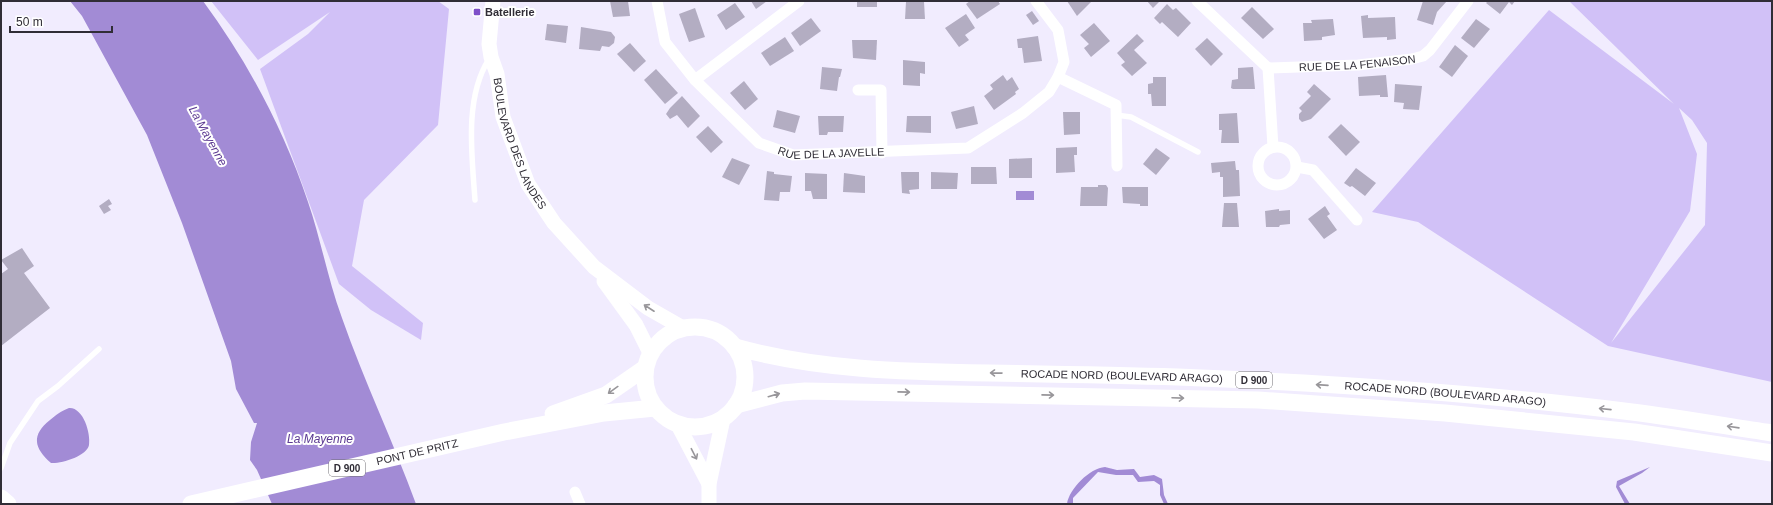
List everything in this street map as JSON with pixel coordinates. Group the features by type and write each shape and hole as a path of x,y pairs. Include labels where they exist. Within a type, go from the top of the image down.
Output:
{"main road":[{"path":"697,326 712,329 725,336 735,347 742,360 745,376 743,391 736,406 723,419 709,426 693,428 678,425 665,418 655,408 648,396 644,382 647,360 664,337 683,328 697,326"},
{"name":"ROCADE NORD (BOULEVARD ARAGO)","path":"735,347 763,355 824,366 938,372 1260,380 1446,393 1632,412 1772,432"},
{"name":"PONT DE PRITZ","path":"504,432 606,395 647,360"},
{"name":"ROCADE NORD (BOULEVARD ARAGO)","path":"736,406 782,393 805,390 1258,400 1445,413 1634,432 1772,453"},
{"name":"PONT DE PRITZ","path":"190,504 504,432 604,413 655,408"},
{"path":"1,498 8,504"}],"street":[{"name":"BOULEVARD DES LANDES","path":"493,1 489,44 491,57 497,74 503,117 528,184 554,223 594,267 636,325 647,360"},
{"name":"RUE DE LA JAVELLE","path":"657,1 665,42 695,80 759,143 793,155 882,153 968,148 1023,113 1049,92 1058,77 1064,62 1058,30 1036,1"},
{"path":"695,80 799,1"},
{"path":"1197,1 1268,68 1273,147"},
{"name":"RUE DE LA FENAISON","path":"1268,68 1358,65 1412,59 1423,56 1430,50 1468,1"},
{"path":"1058,77 1116,105 1117,166"},
{"path":"858,90 881,90 882,153"},
{"path":"1273,147 1284,148 1290,151 1296,161 1297,167 1295,174 1286,183 1280,185 1267,182 1259,172 1258,166 1262,154 1273,147"},
{"path":"1297,167 1313,170 1357,220"},
{"name":"BOULEVARD DES LANDES","path":"594,267 648,308 683,328"},
{"path":"709,504 709,484 723,419"},
{"path":"678,425 709,484"},
{"path":"575,492 580,504"}],"lane":[{"path":"475,200 471,145 475,96 484,68 491,57"},
{"path":"1116,115 1131,117 1198,152"},
{"path":"1,468 10,443 38,401 58,386 99,349"}],"shaded area":[{"path":"211,1 438,1 449,9 438,125 364,200 352,266 423,323 421,340 371,310 339,284 260,69 308,34 330,12 258,60"},
{"path":"1569,1 1772,1 1772,382 1608,346 1418,222 1372,212 1549,10 1674,104","holes":["1679,108 1692,120 1707,143 1705,225 1611,343 1690,211 1697,154"]}],"water":[{"name":"La Mayenne","path":"70,1 203,1 219,24 250,72 288,149 313,216 342,318 416,504 272,504 257,470 250,460 251,442 257,423 254,423 236,389 231,361 182,223 147,135 82,16"},
{"path":"1016,191 1034,191 1034,200 1016,200"},
{"path":"69,408 74,409 82,416 89,434 89,445 84,453 79,456 67,461 51,463 38,447 37,436 50,420"},
{"path":"1105,467 1117,470 1134,469 1140,477 1154,475 1162,479 1164,495 1168,504 1164,504 1160,495 1160,485 1154,481 1138,482 1133,475 1116,475 1098,472 1073,498 1073,504 1067,504 1072,492 1081,480 1093,471"},
{"path":"1650,467 1619,486 1630,504 1625,504 1616,487 1617,481"}],"building":[{"path":"610,1 628,1 630,16 613,17"},
{"path":"751,1 767,1 756,9"},
{"path":"857,1 877,1 877,7 857,7"},
{"path":"970,1 998,1 1000,4 977,19 966,4"},
{"path":"1067,1 1090,1 1091,2 1077,16"},
{"path":"1147,1 1160,1 1153,8"},
{"path":"1423,1 1447,1 1437,12 1433,25 1417,20"},
{"path":"1488,1 1515,1 1512,5 1509,2 1500,14 1486,3"},
{"path":"906,2 924,2 925,19 905,19"},
{"path":"735,3 745,17 726,30 717,15"},
{"path":"1167,4 1173,10 1176,8 1191,23 1178,37 1162,22 1160,24 1154,18"},
{"path":"1252,7 1274,29 1263,39 1241,18"},
{"path":"695,8 705,37 689,42 679,14"},
{"path":"1032,11 1039,21 1033,25 1026,15"},
{"path":"966,14 975,28 965,35 969,40 959,47 945,28"},
{"path":"1368,15 1368,18 1395,17 1396,39 1387,40 1387,37 1363,38 1361,16"},
{"path":"811,18 821,31 800,46 791,33"},
{"path":"1333,19 1335,35 1322,37 1322,40 1304,41 1303,23 1312,23 1311,20"},
{"path":"1476,19 1490,29 1474,48 1461,38"},
{"path":"1094,23 1110,41 1091,57 1084,48 1089,44 1080,35"},
{"path":"547,24 568,26 566,43 545,40"},
{"path":"581,27 611,32 615,37 614,43 609,47 602,46 600,51 579,49"},
{"path":"1137,34 1144,41 1134,50 1147,63 1132,76 1121,65 1125,62 1117,53"},
{"path":"1038,36 1042,61 1024,63 1022,48 1018,48 1017,39"},
{"path":"785,37 794,51 770,66 761,53"},
{"path":"1207,38 1223,54 1211,66 1195,49"},
{"path":"852,40 877,40 876,60 853,58"},
{"path":"630,43 646,61 634,72 617,54"},
{"path":"1455,45 1468,56 1452,77 1439,67"},
{"path":"903,60 925,62 925,74 920,73 920,86 903,85"},
{"path":"822,67 842,69 837,91 820,89"},
{"path":"1253,67 1255,89 1231,88 1232,80 1238,79 1238,68"},
{"path":"656,69 678,93 665,104 644,80"},
{"path":"1003,75 1007,81 1012,77 1019,89 1015,92 1016,94 994,110 984,96 993,89 990,85"},
{"path":"1386,75 1388,97 1380,97 1380,95 1359,96 1358,77"},
{"path":"1153,77 1166,77 1166,106 1152,106 1151,94 1148,94 1148,84 1153,83"},
{"path":"744,81 758,99 745,110 730,93"},
{"path":"1314,84 1331,99 1311,119 1302,122 1299,119 1299,114 1302,111 1299,108 1311,96 1307,92"},
{"path":"1395,84 1422,86 1419,110 1403,109 1404,103 1394,102"},
{"path":"682,96 700,116 688,128 677,115 670,119 666,114"},
{"path":"974,106 978,124 956,129 951,112"},
{"path":"777,110 800,116 795,133 773,127"},
{"path":"1063,112 1080,112 1080,134 1064,135"},
{"path":"1237,113 1239,143 1221,143 1222,130 1219,130 1219,114"},
{"path":"818,116 844,116 843,132 828,132 827,135 819,135"},
{"path":"907,116 931,116 931,133 906,132"},
{"path":"1341,124 1360,142 1346,156 1328,137"},
{"path":"708,126 723,142 711,153 696,137"},
{"path":"1077,147 1077,155 1074,155 1075,172 1056,173 1056,148"},
{"path":"1156,148 1170,158 1156,175 1143,164"},
{"path":"732,158 750,165 739,185 722,177"},
{"path":"1032,158 1032,178 1009,178 1009,159"},
{"path":"1235,161 1236,170 1239,170 1240,196 1223,197 1223,177 1220,177 1220,172 1212,173 1211,163"},
{"path":"971,167 996,167 997,184 971,184"},
{"path":"1356,168 1376,183 1365,196 1352,186 1350,187 1344,183"},
{"path":"767,171 774,172 774,174 792,176 790,192 780,192 779,201 764,200"},
{"path":"901,172 919,172 919,189 909,190 910,194 902,193"},
{"path":"931,172 958,173 957,189 931,189"},
{"path":"805,173 827,174 827,199 813,199 811,191 805,191"},
{"path":"844,173 865,176 865,193 843,192"},
{"path":"1098,185 1106,185 1108,188 1107,206 1080,206 1081,187 1098,187"},
{"path":"1122,187 1148,187 1148,206 1123,203"},
{"path":"109,199 112,204 108,206 111,210 104,214 99,206"},
{"path":"1224,203 1237,203 1239,227 1222,227"},
{"path":"1325,206 1330,214 1327,216 1337,230 1324,239 1308,219"},
{"path":"1279,209 1279,211 1290,210 1290,224 1280,225 1279,227 1266,227 1265,211"},
{"path":"22,248 34,266 24,273 50,308 1,346 1,274 8,269 1,260"}],"place":[{"name":"Batellerie","path":"477,12"}]}
